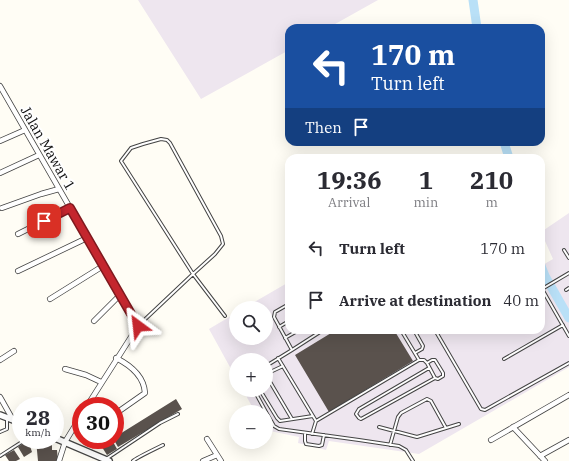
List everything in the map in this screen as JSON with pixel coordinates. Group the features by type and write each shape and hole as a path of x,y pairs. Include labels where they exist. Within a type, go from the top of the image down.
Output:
{"street":[{"name":"Jalan Mawar 1","path":"0,86 2,93 40,155 138,326"},
{"path":"0,141 25,130"},
{"path":"0,173 40,155"},
{"path":"2,208 59,189"},
{"path":"18,234 70,208"},
{"path":"18,270 87,238"},
{"path":"50,298 103,266"},
{"path":"94,321 120,295"},
{"path":"93,397 116,358 138,326"},
{"path":"0,360 14,350"},
{"path":"116,358 127,364 136,372 142,381 145,392 124,407"},
{"path":"65,369 86,375 102,382"},
{"path":"491,440 569,395"},
{"path":"0,397 12,418"},
{"path":"0,415 12,420"},
{"path":"513,427 545,461"},
{"path":"59,461 65,442 72,431"},
{"path":"207,439 221,461"},
{"path":"540,456 569,440"},
{"path":"65,442 107,460"},
{"path":"203,461 217,454"}],"lane":[{"path":"138,326 193,274 215,254 222,244 217,228 170,143 167,140 160,139 131,148 122,161 193,274 225,316"},
{"path":"564,250 569,258"},
{"path":"545,286 569,273"},
{"path":"545,293 569,336"},
{"path":"285,306 277,310 274,314 274,320 292,350"},
{"path":"279,328 285,324"},
{"path":"504,359 563,325"},
{"path":"285,338 292,334"},
{"path":"273,361 316,334"},
{"path":"403,334 419,360"},
{"path":"415,353 422,349 423,346 416,334"},
{"path":"437,334 483,410 486,410 569,363"},
{"path":"278,358 316,421"},
{"path":"312,434 316,421 419,360 424,360 427,363 435,378"},
{"path":"427,363 435,360 443,373 443,376 438,379 435,378 361,419 356,414 359,409 429,368"},
{"path":"273,371 282,366"},
{"path":"273,387 292,419"},
{"path":"264,397 276,418 280,421 313,416"},
{"path":"390,445 398,417 401,413 428,399 431,401 446,428"},
{"path":"107,460 160,423 178,414"},
{"path":"0,432 7,429 7,418"},
{"path":"273,423 276,428 402,448 406,450 412,461"},
{"path":"379,427 417,437 459,424"},
{"path":"305,433 306,444 319,446 323,444 324,435"},
{"path":"133,461 135,458 144,456 163,445"},
{"path":"0,456 12,448"}],"shaded area":[{"path":"138,0 378,0 335,24 285,24 285,52 201,99"},
{"path":"569,213 569,367 419,454 329,441 326,450 298,443 299,437 273,432 273,405 251,405 247,397 273,397 273,353 229,353 229,365 209,329 229,317 229,345 273,345 273,301 256,301 285,284 285,334 545,334 545,264 553,259 545,241 545,229"}],"building":[{"path":"329,334 396,334 413,361 329,412 295,355"},
{"path":"176,399 182,409 124,443 124,431"},
{"path":"19,449 31,449 32,452 24,457"},
{"path":"37,449 57,450 58,461 38,461"},
{"path":"103,449 117,449 107,455"},
{"path":"14,450 20,459 16,461 9,461 5,455"}],"waterway":[{"path":"473,0 476,24"},
{"path":"505,146 508,154"},
{"path":"545,276 569,318"}],"route":[{"path":"44,221 70,208 138,326"}]}
